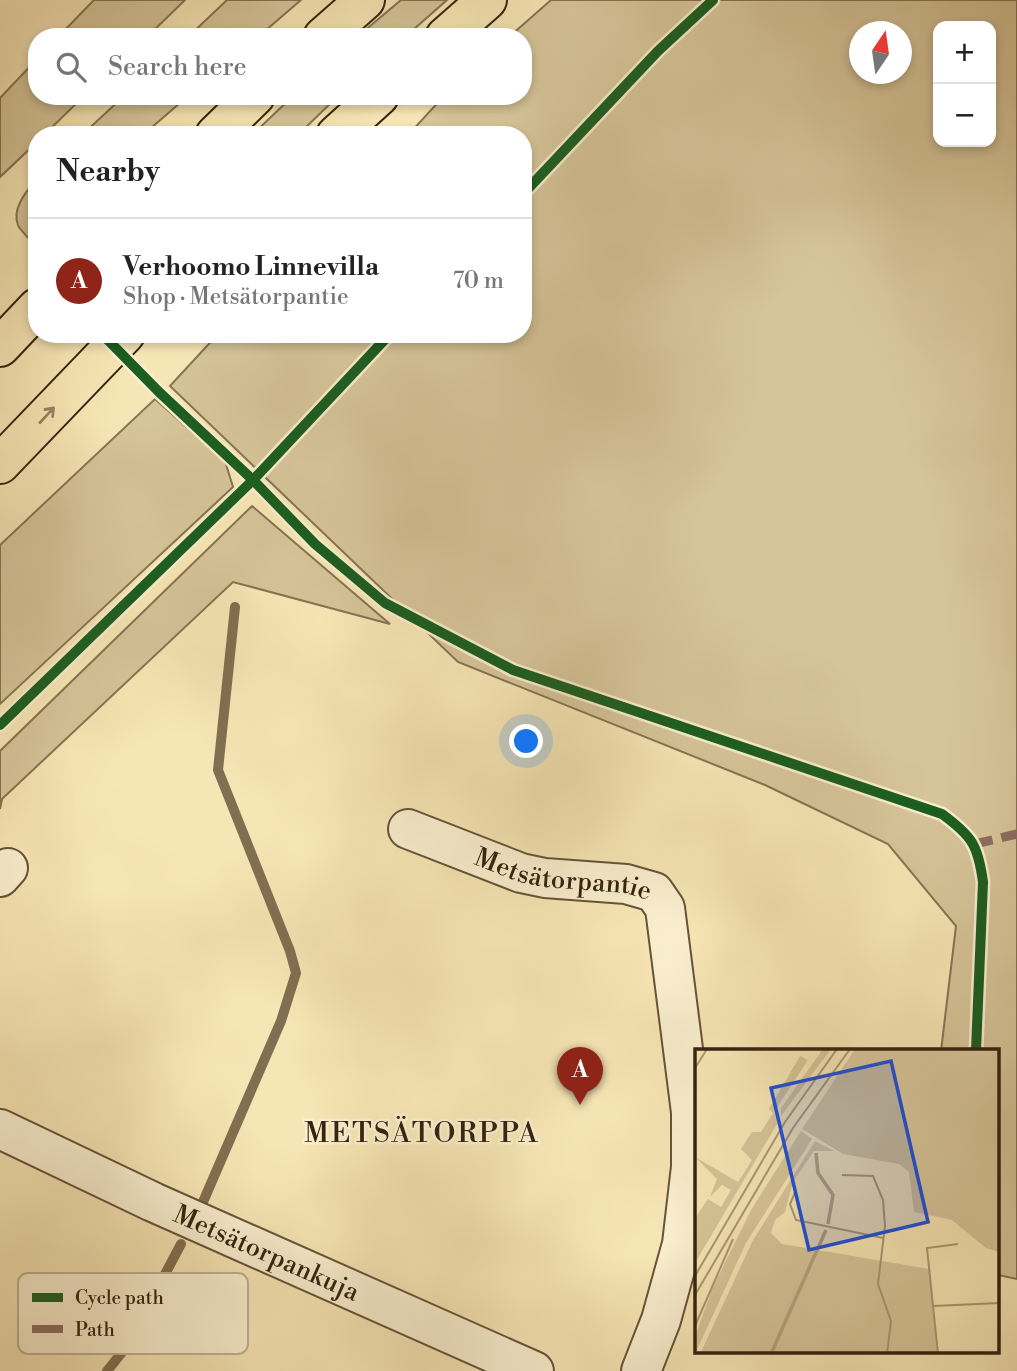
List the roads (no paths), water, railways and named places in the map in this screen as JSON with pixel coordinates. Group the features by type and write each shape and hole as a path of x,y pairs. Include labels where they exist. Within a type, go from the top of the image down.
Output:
{"highway":[{"path":"333,28 365,0"},
{"path":"456,28 487,0"},
{"path":"224,126 246,105"},
{"path":"346,126 369,105"},
{"path":"0,347 28,317"},
{"path":"0,464 116,343"}],"street":[{"name":"Metsätorpantie","path":"408,829 521,873 545,878 626,884 654,892 664,908 691,1112 691,1167 682,1244 661,1320 641,1371"},
{"name":"Metsätorpankuja","path":"0,1129 153,1202 534,1371"}],"waterway":[{"path":"203,1202 281,1021 296,973 290,951 218,770 235,607"},
{"path":"166,1273 181,1244"},
{"path":"107,1371 121,1354"}],"place":[{"name":"Verhoomo Linnevilla","path":"580,1105"}],"district":[{"name":"METSÄTORPPA","path":"422,1132"}]}
